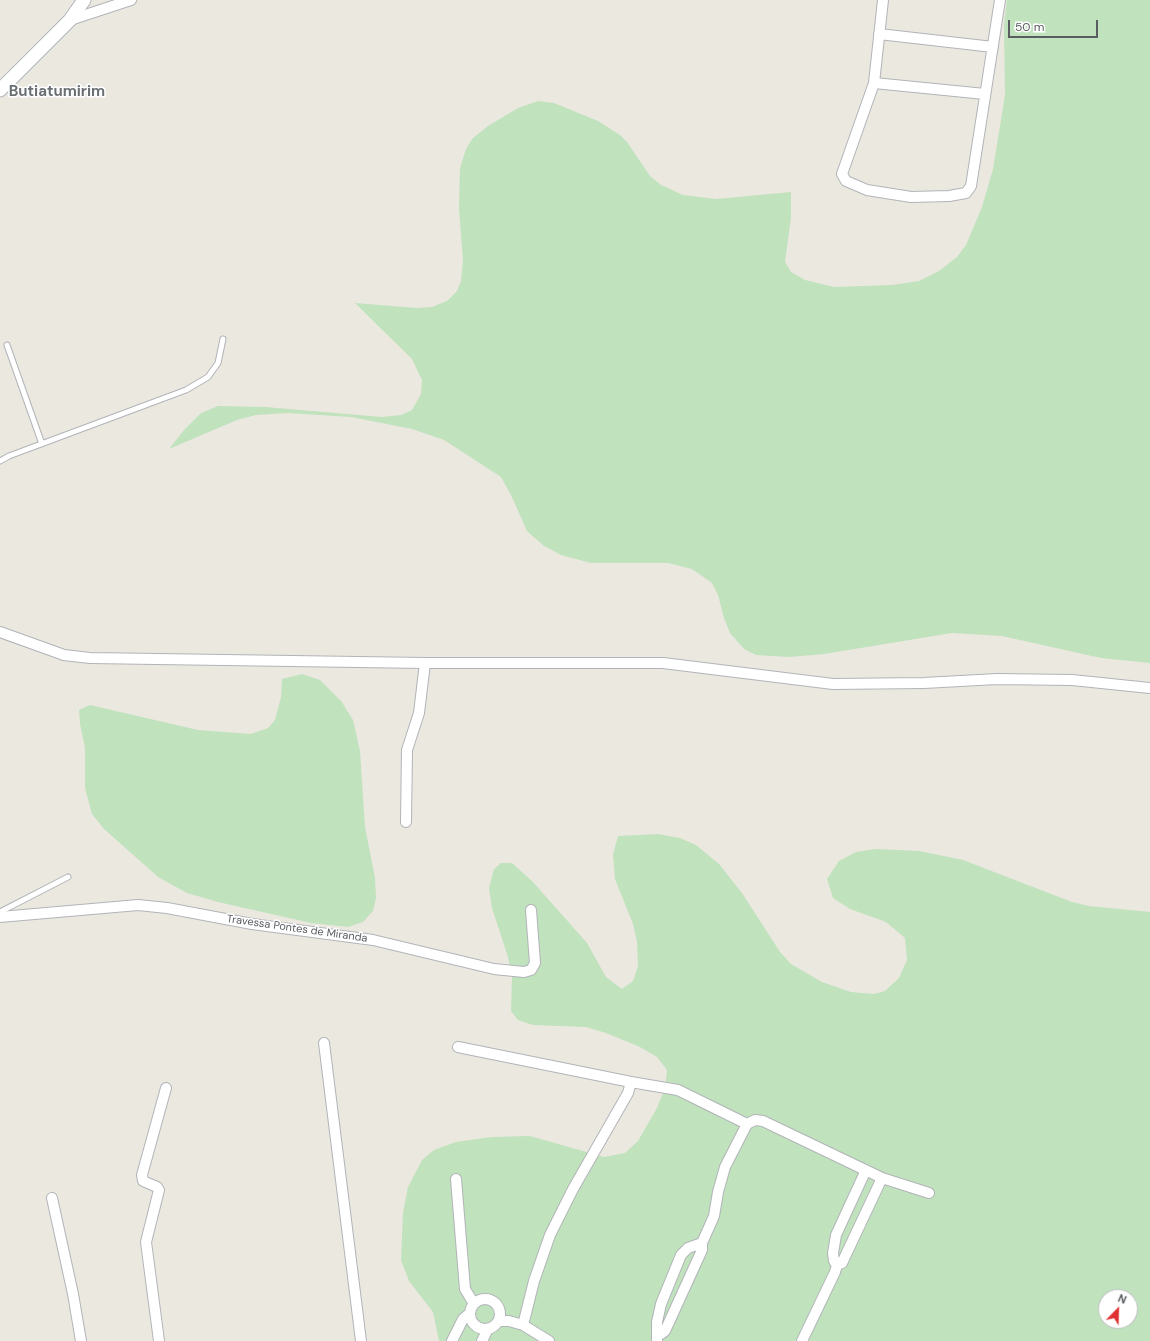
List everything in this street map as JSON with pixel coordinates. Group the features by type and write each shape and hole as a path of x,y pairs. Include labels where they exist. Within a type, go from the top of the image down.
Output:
{"street":[{"path":"0,90 70,20 84,0"},
{"path":"70,20 131,0"},
{"path":"883,0 874,83 842,174 846,181 868,190 911,197 949,196 966,193 971,186 1000,0"},
{"path":"879,34 993,47"},
{"path":"874,83 985,94"},
{"path":"0,632 64,655 90,658 425,663 663,663 833,684 924,684 997,679 1072,680 1150,688"},
{"path":"406,822 407,750 419,713 425,663"},
{"name":"Travessa Pontes de Miranda","path":"0,917 138,905 167,908 252,924 373,940 494,969 524,972 531,970 535,963 531,910"},
{"path":"324,1043 361,1341"},
{"path":"458,1047 678,1090 747,1124"},
{"path":"523,1325 534,1281 550,1235 573,1189 628,1092 631,1082"},
{"path":"159,1341 146,1242 160,1190 157,1187 143,1181 142,1175 166,1088"},
{"path":"658,1338 665,1332 702,1250 702,1243 712,1225 718,1192 725,1167 747,1124 755,1120 763,1120 882,1178 929,1193"},
{"path":"802,1341 835,1272 836,1265 833,1254 836,1235 866,1170"},
{"path":"836,1265 842,1263 882,1178"},
{"path":"452,1341 463,1319 472,1309 482,1300 495,1303 500,1311 499,1321 492,1328 483,1330 475,1326 472,1322 472,1309 465,1289 456,1179"},
{"path":"52,1198 73,1294 81,1341"},
{"path":"658,1338 657,1322 661,1304 681,1255 688,1248 702,1243"},
{"path":"499,1321 509,1320 523,1325 549,1341"},
{"path":"482,1341 488,1329"}],"lane":[{"path":"0,461 186,390 208,377 218,363 223,339"},
{"path":"7,345 42,444"},
{"path":"0,912 68,877"}],"green space":[{"path":"1007,0 1150,0 1150,663 1101,658 1002,636 952,633 824,654 789,657 756,655 744,649 730,633 724,618 718,595 712,583 692,569 668,563 591,563 561,555 544,546 527,531 511,495 501,477 444,440 412,429 351,417 288,413 256,415 237,420 169,449 184,430 201,413 218,406 265,407 382,417 401,415 412,410 421,394 422,380 412,359 355,303 417,308 432,307 447,301 457,291 461,281 463,260 459,209 460,168 466,149 473,138 488,126 518,108 538,101 554,103 598,121 620,135 627,142 650,176 661,185 683,195 716,199 791,192 791,217 785,262 791,272 805,280 834,287 892,285 919,281 939,271 957,257 966,245 982,207 993,169 1005,95 1004,25"},
{"path":"302,674 320,680 341,701 353,720 360,751 365,827 375,878 376,898 373,911 363,922 348,927 311,923 218,902 187,893 158,877 104,829 92,814 85,788 85,748 79,710 90,705 198,730 251,734 268,728 275,720 281,697 282,679"},
{"path":"658,834 680,838 696,845 719,864 742,893 780,952 791,964 822,982 851,992 874,994 885,991 899,978 907,960 905,938 886,922 850,909 833,898 827,879 839,861 856,852 876,849 919,851 963,860 1072,902 1089,906 1150,912 1150,1341 439,1341 433,1312 409,1281 401,1260 403,1213 408,1187 422,1160 434,1150 456,1142 491,1137 530,1136 604,1157 625,1153 638,1141 657,1108 665,1088 667,1070 657,1057 640,1047 606,1033 586,1027 533,1025 518,1020 511,1011 512,977 508,957 492,908 489,888 494,869 501,863 512,863 533,882 587,943 606,977 622,989 633,981 638,966 637,942 633,924 615,879 613,855 618,836"}],"district":[{"name":"Butiatumirim","path":"57,92"}]}
